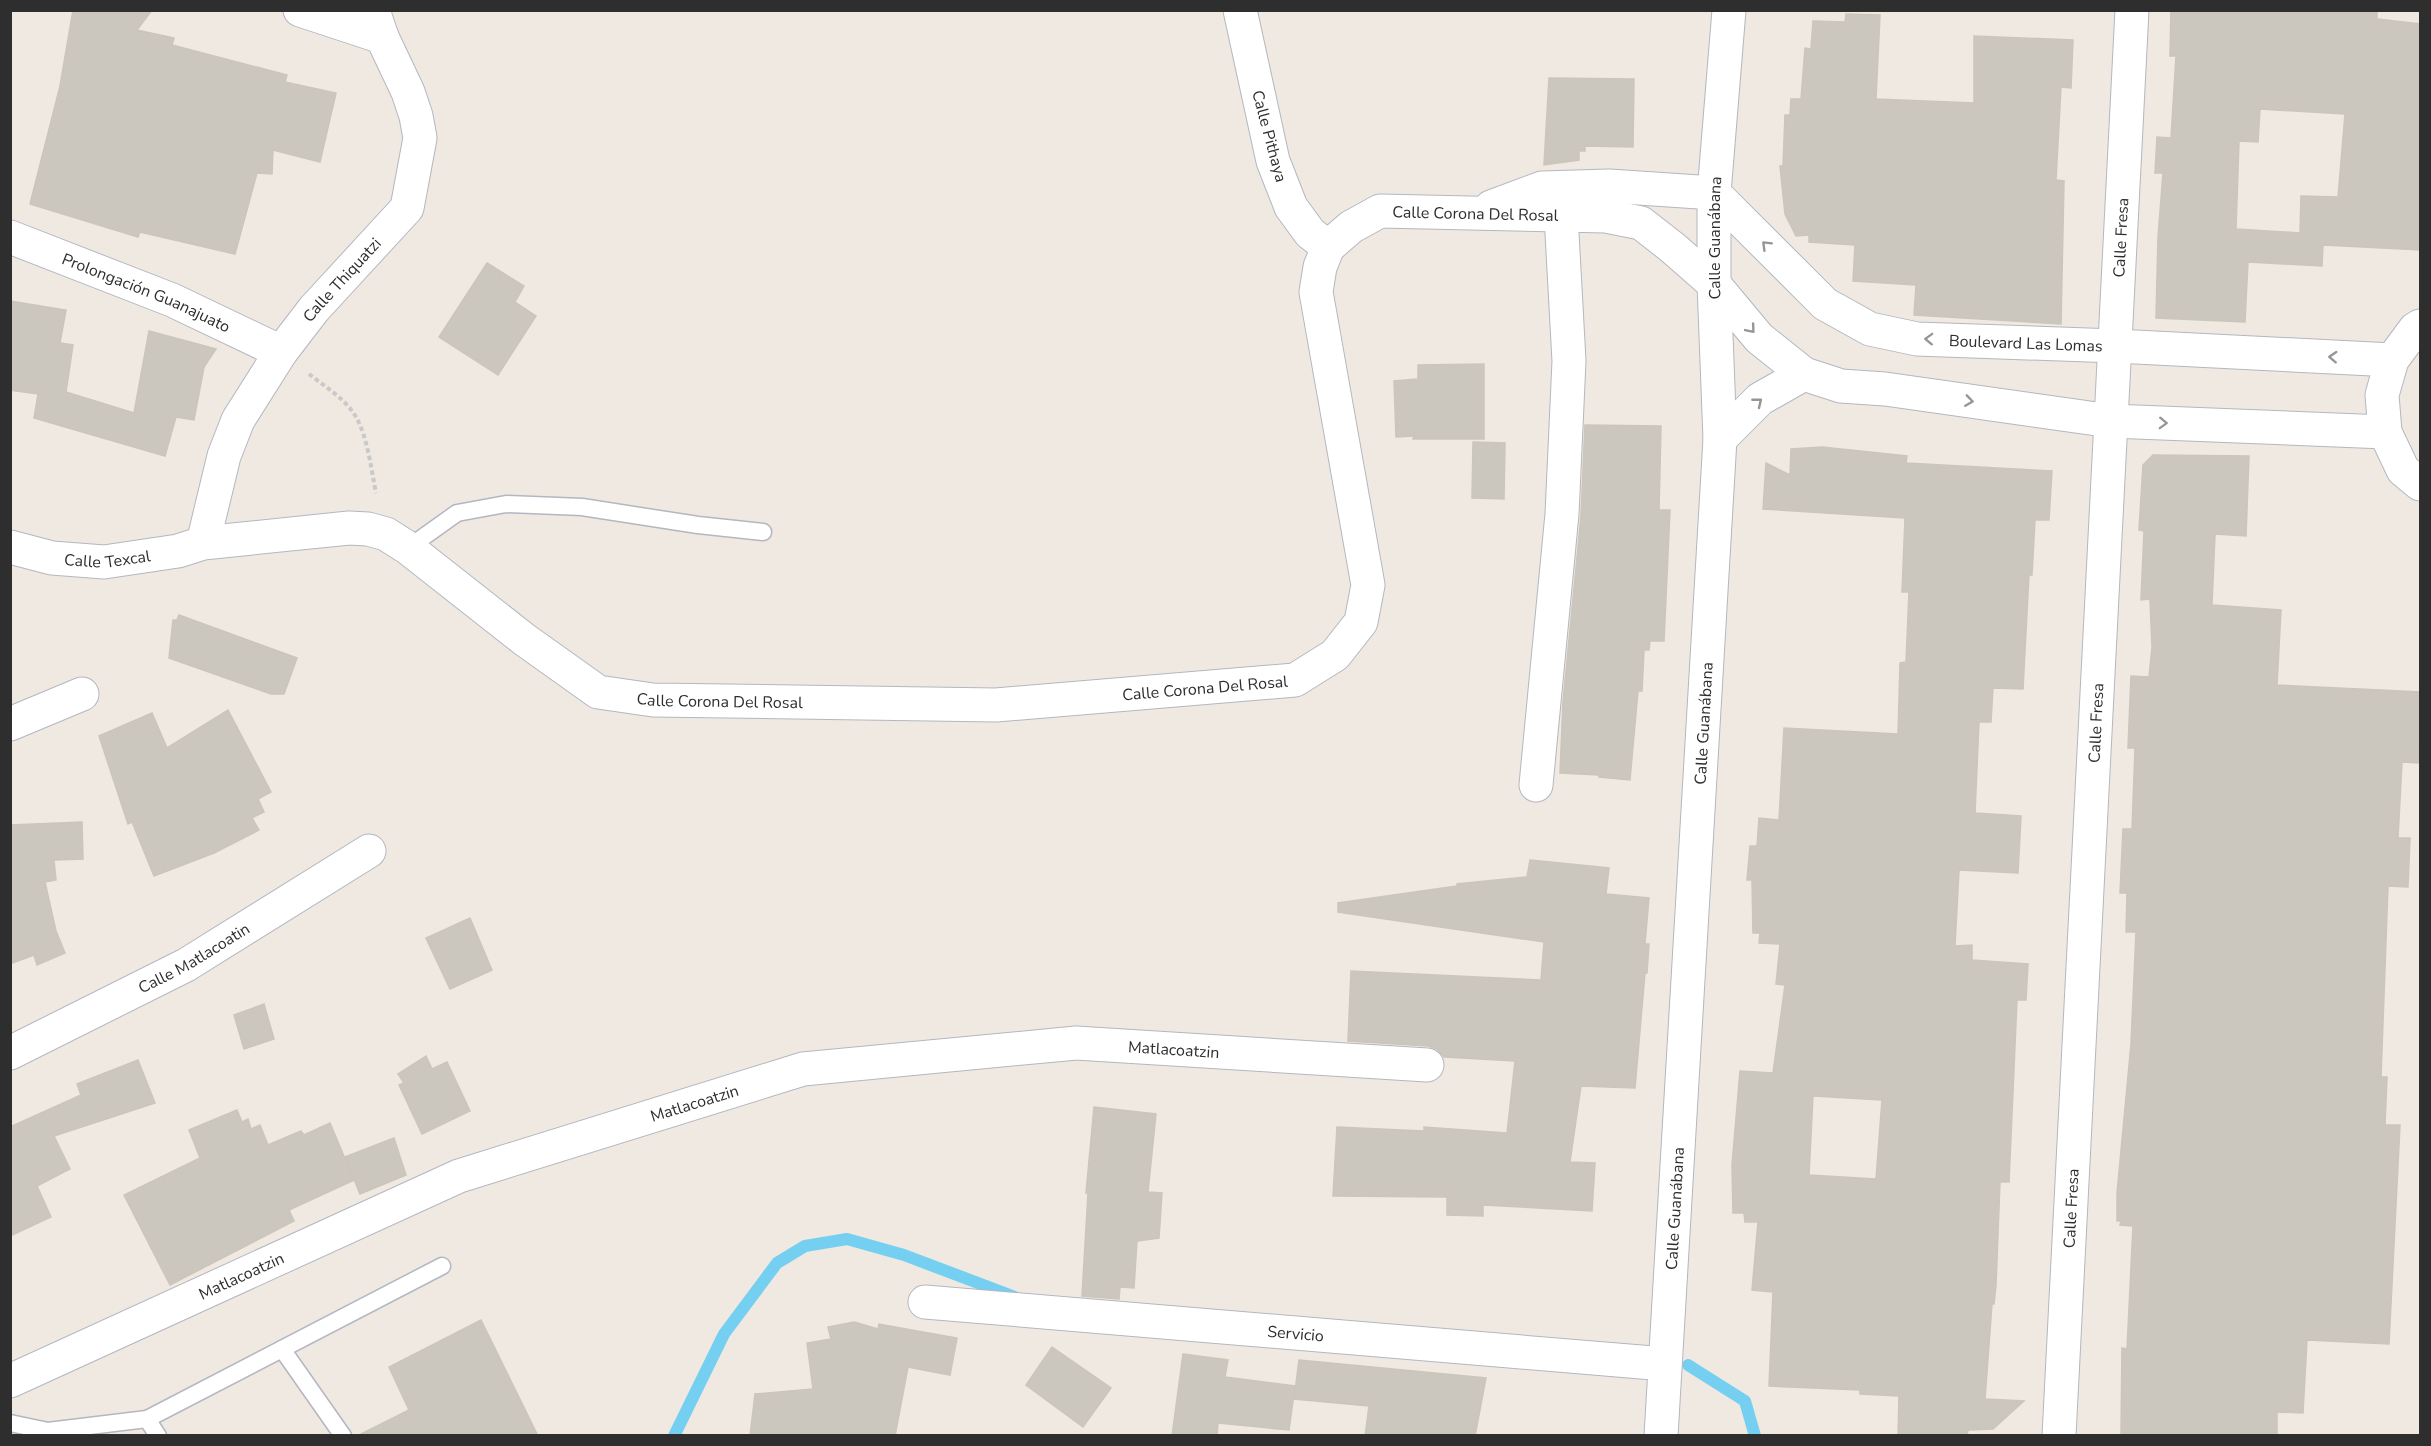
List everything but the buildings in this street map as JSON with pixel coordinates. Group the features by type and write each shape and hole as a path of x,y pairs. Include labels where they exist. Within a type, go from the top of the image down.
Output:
{"street":[{"path":"300,10 377,24"},
{"name":"Calle Pithaya","path":"1240,10 1273,161 1291,207 1310,233 1328,247"},
{"name":"Calle Guanábana","path":"1661,1436 1719,439 1714,285 1714,193 1729,10"},
{"name":"Calle Fresa","path":"2059,1436 2132,10"},
{"name":"Calle Thiquatzi","path":"203,543 230,436 281,352 314,309 407,208 420,138 408,92 377,24"},
{"path":"1472,213 1542,188 1609,186 1714,193"},
{"name":"Boulevard Las Lomas","path":"1714,193 1826,304 1870,329 1917,339 2392,360"},
{"name":"Calle Corona Del Rosal","path":"203,543 349,528 368,529 397,541 525,640 598,692 653,700 996,705 1295,680 1335,655 1361,622 1368,585 1316,292 1320,267 1328,247 1351,227 1380,211 1606,216 1641,223 1714,285"},
{"path":"1536,785 1562,514 1569,361 1561,215"},
{"name":"Prolongación Guanajuato","path":"10,237 172,300 281,352"},
{"path":"1714,285 1759,338 1804,374 1841,386 1885,389 2111,421 2385,432"},
{"path":"2421,326 2415,329 2392,360 2382,395 2385,432 2403,470 2421,484"},
{"path":"1719,439 1760,399 1804,374"},
{"name":"Calle Texcal","path":"10,547 52,558 104,562 178,551 203,543"},
{"path":"10,724 82,694"},
{"name":"Calle Matlacoatin","path":"10,1053 186,965 369,851"},
{"name":"Matlacoatzin","path":"10,1381 459,1176 803,1069 1077,1043 1427,1065"},
{"name":"Servicio","path":"925,1302 1665,1364"}],"lane":[{"path":"397,541 457,513 506,504 582,507 698,525 763,532"},
{"path":"10,1423 48,1431 147,1419 442,1266"},
{"path":"282,1349 343,1436"},
{"path":"147,1419 158,1436"}],"path":[{"path":"281,352 354,413 397,541"}],"waterway":[{"path":"674,1436 724,1334 777,1263 805,1246 847,1239 904,1255 1015,1297"},
{"path":"1688,1365 1745,1401 1755,1436"}]}
